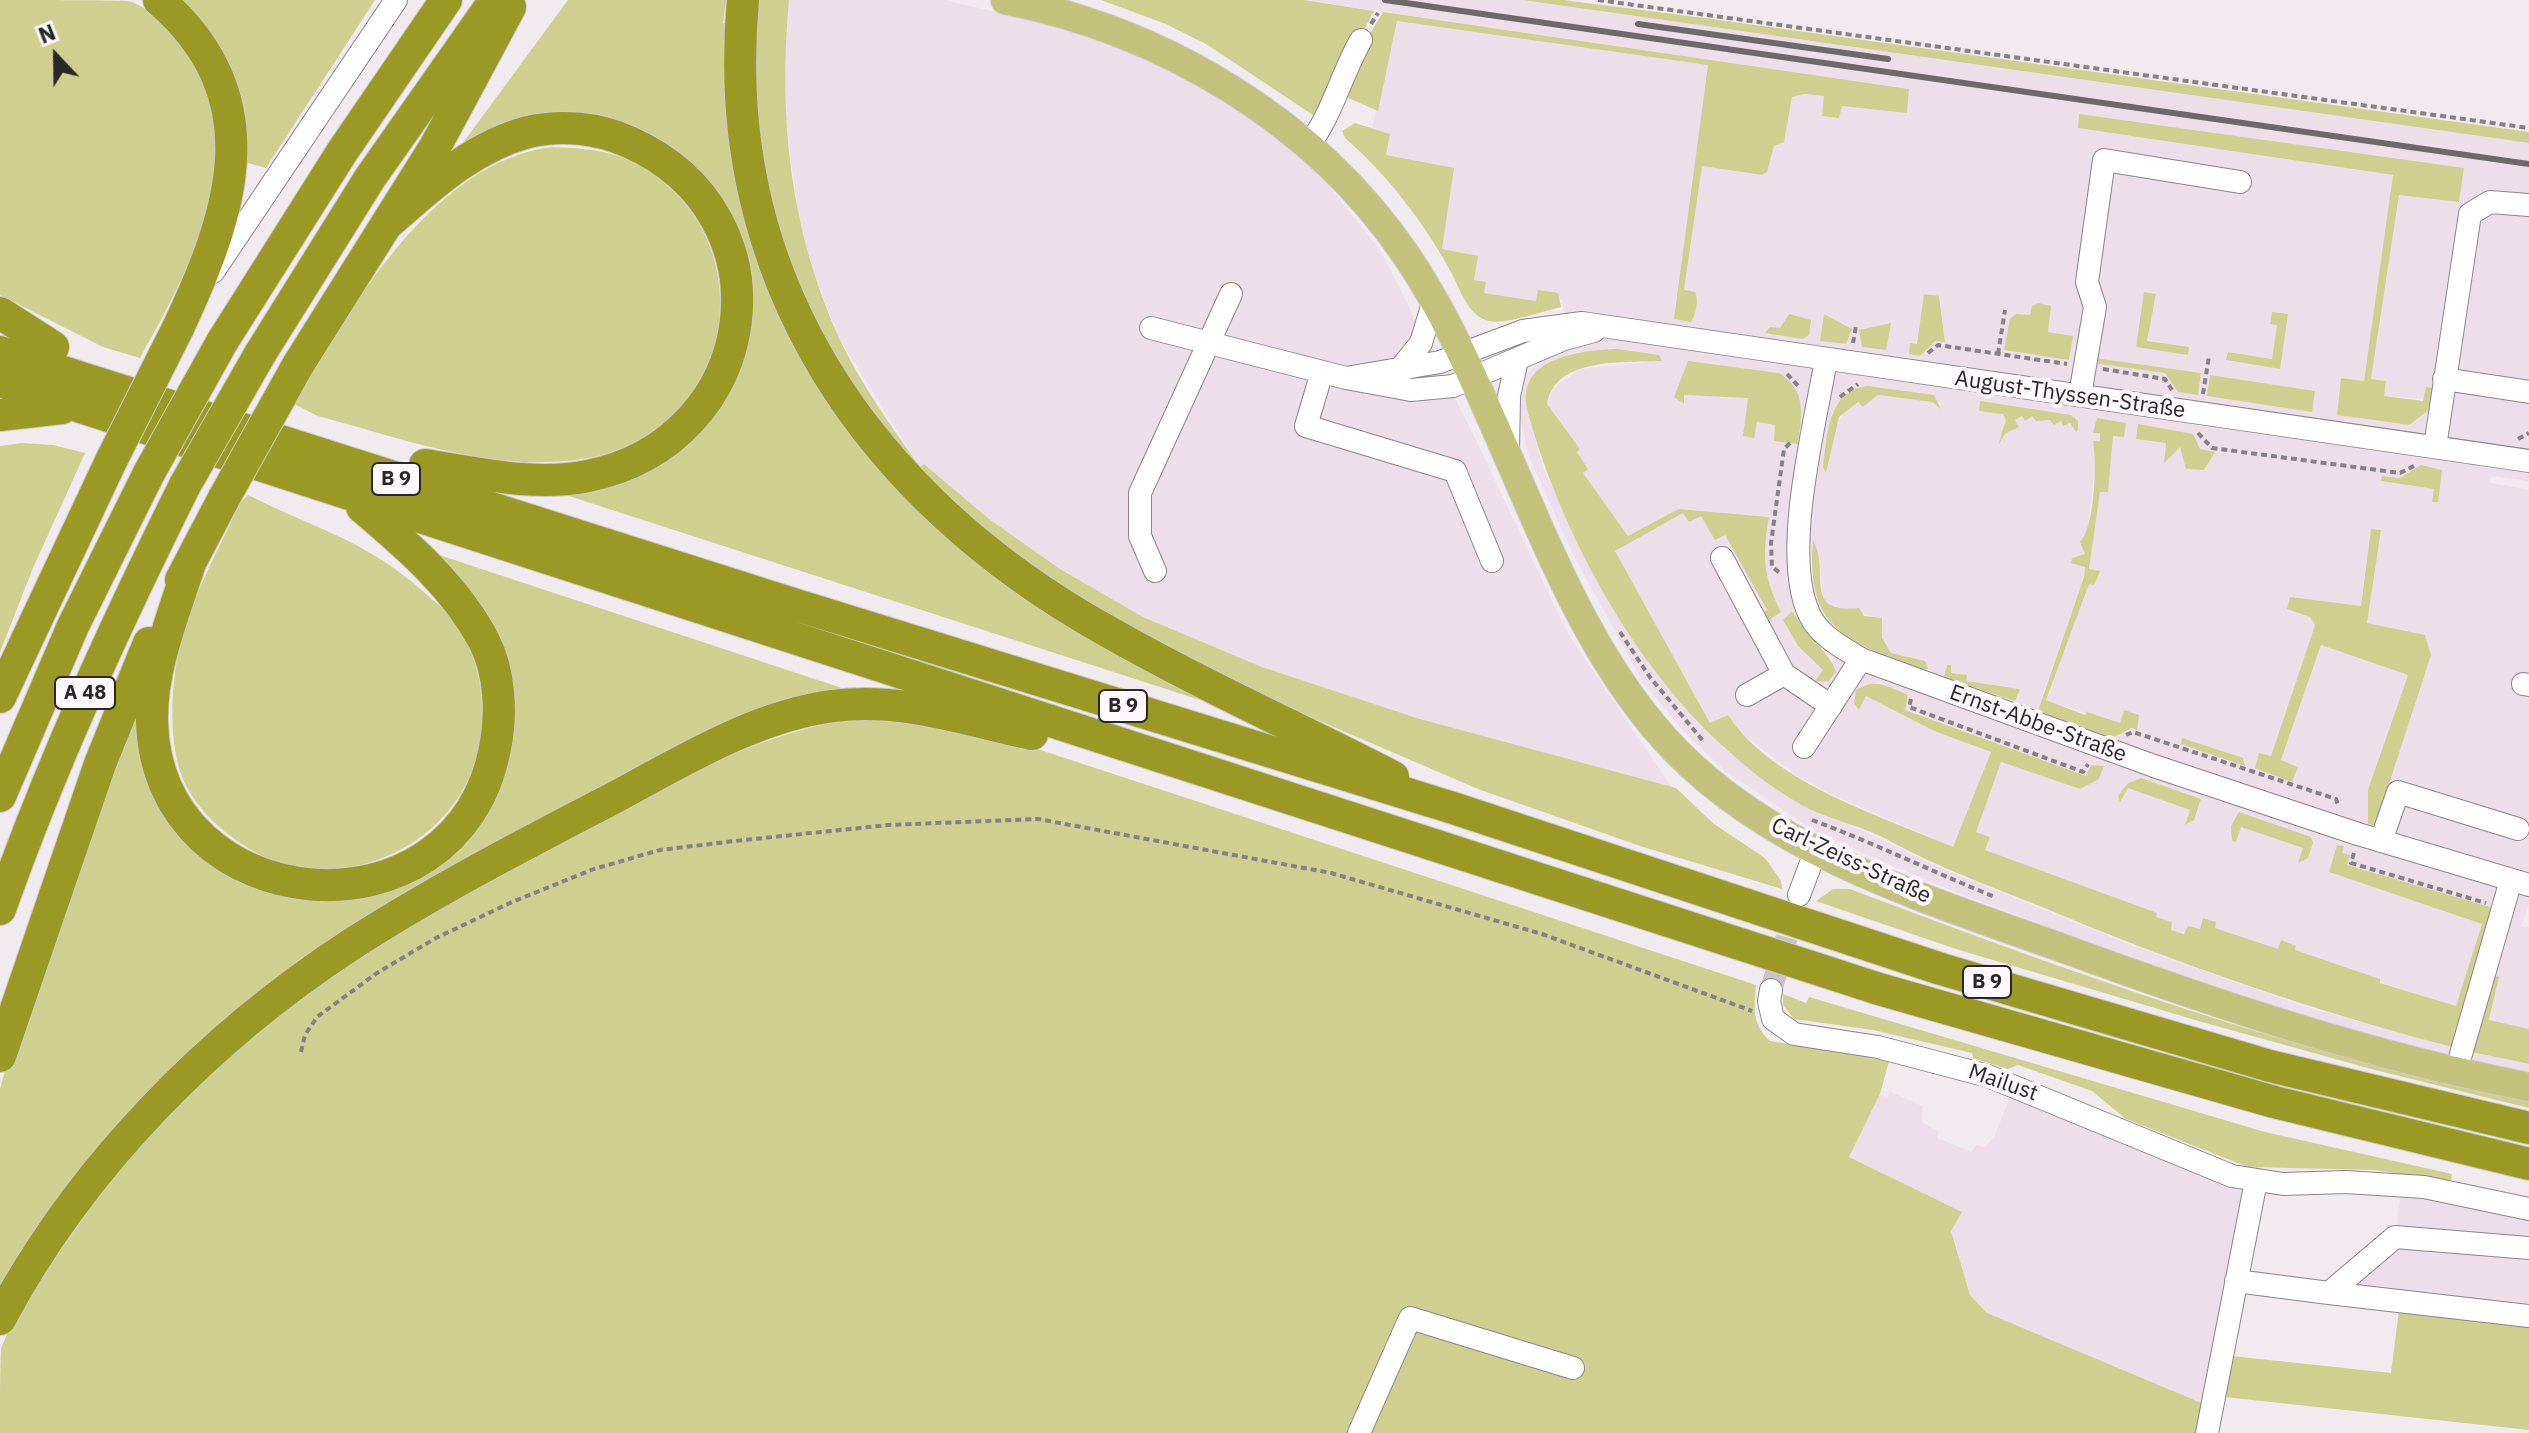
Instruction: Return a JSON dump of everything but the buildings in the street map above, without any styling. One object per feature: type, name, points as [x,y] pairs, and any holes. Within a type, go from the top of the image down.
[{"type":"highway","points":[[0,697],[111,461],[184,315],[219,222],[230,179],[228,107],[219,75],[204,47],[183,21],[159,0]]},
{"type":"highway","points":[[0,1056],[122,706],[190,563],[298,365],[435,147],[491,16],[514,0]]},
{"type":"highway","name":"A 48","points":[[0,796],[73,626],[149,473],[222,342],[342,152],[445,1]]},
{"type":"highway","points":[[742,12],[744,131],[752,191],[770,256],[790,308],[815,356],[843,402],[884,455],[958,528],[1015,573],[1105,630],[1453,808]]},
{"type":"highway","name":"A 48","points":[[0,909],[60,750],[110,636],[185,485],[260,354],[370,178],[491,16]]},
{"type":"highway","points":[[387,224],[469,157],[502,141],[531,132],[564,128],[595,131],[646,149],[689,183],[721,229],[737,286],[734,346],[713,393],[697,416],[671,441],[645,456],[586,477],[548,480],[425,465]]},
{"type":"highway","points":[[0,313],[53,347]]},
{"type":"highway","points":[[0,330],[694,554],[758,581],[793,604]]},
{"type":"highway","name":"B 9","points":[[0,352],[793,604],[1453,808],[1954,973],[2270,1066],[2529,1128]]},
{"type":"highway","name":"B 9","points":[[0,381],[351,497],[1893,993],[2274,1102],[2529,1164]]},
{"type":"highway","points":[[5,415],[85,408]]},
{"type":"highway","points":[[190,563],[161,653],[153,687],[152,724],[168,786],[185,818],[212,846],[237,864],[271,879],[303,886],[339,887],[374,881],[405,869],[451,834],[484,787],[498,732],[495,677],[486,644],[444,583],[408,546],[351,497]]},
{"type":"highway","points":[[0,1319],[41,1250],[102,1168],[162,1100],[226,1039],[351,945],[595,808],[733,738],[780,719],[829,706],[875,702],[914,706],[1043,736],[1107,738]]},
{"type":"main road","name":"Carl-Zeiss-Straße","points":[[1005,0],[1087,22],[1185,64],[1248,101],[1308,146],[1374,213],[1434,300],[1468,367],[1578,609],[1641,709],[1675,750],[1717,788],[1816,850],[1965,912],[2214,1003],[2401,1058],[2529,1087]]},
{"type":"street","points":[[184,315],[396,0]]},
{"type":"street","points":[[1308,146],[1321,130],[1340,78],[1361,40]]},
{"type":"street","points":[[2080,395],[2095,307],[2087,282],[2104,160],[2240,182]]},
{"type":"street","points":[[2428,455],[2444,379],[2470,214],[2490,202],[2529,205]]},
{"type":"street","points":[[1155,571],[1140,536],[1140,493],[1231,294]]},
{"type":"street","points":[[1400,369],[1421,343],[1434,300]]},
{"type":"street","name":"August-Thyssen-Straße","points":[[1468,367],[1543,326],[1582,323],[2080,395],[2428,455],[2529,461]]},
{"type":"street","points":[[1151,328],[1346,378],[1411,390],[1443,388],[1468,367]]},
{"type":"street","name":"August-Thyssen-Straße","points":[[1468,367],[1517,360],[1575,335],[1611,328]]},
{"type":"street","points":[[1508,456],[1509,396],[1517,360]]},
{"type":"street","name":"Ernst-Abbe-Straße","points":[[1826,360],[1802,513],[1797,572],[1805,606],[1820,630],[1861,659],[2121,755],[2381,841],[2520,882]]},
{"type":"street","points":[[1346,378],[1400,369],[1468,367]]},
{"type":"street","points":[[1322,372],[1306,426],[1455,471],[1492,561]]},
{"type":"street","points":[[2444,379],[2529,392]]},
{"type":"street","points":[[1722,558],[1784,674],[1831,706]]},
{"type":"street","points":[[1804,747],[1861,659]]},
{"type":"street","points":[[1747,695],[1784,674]]},
{"type":"street","points":[[2381,841],[2398,792],[2518,829]]},
{"type":"street","points":[[1799,895],[1816,850]]},
{"type":"street","points":[[2461,1054],[2503,908],[2520,882]]},
{"type":"street","points":[[1771,990],[1769,1001],[1773,1019]]},
{"type":"street","name":"Mailust","points":[[1773,1019],[1794,1034],[1878,1047],[1988,1076],[2232,1176],[2256,1181],[2424,1187],[2529,1209]]},
{"type":"street","points":[[2207,1433],[2256,1181]]},
{"type":"street","points":[[2329,1293],[2395,1237],[2529,1248]]},
{"type":"street","points":[[2236,1281],[2529,1316]]},
{"type":"street","points":[[1359,1433],[1410,1318],[1573,1368]]},
{"type":"path","points":[[1598,0],[2529,128]]},
{"type":"path","points":[[1998,354],[2005,310]]},
{"type":"path","points":[[1852,349],[1856,326]]},
{"type":"path","points":[[2202,401],[2209,356]]},
{"type":"path","points":[[1779,369],[1800,388],[1803,400]]},
{"type":"path","points":[[1834,404],[1853,386],[1871,382]]},
{"type":"path","points":[[2195,429],[2212,448],[2400,473],[2428,455]]},
{"type":"path","points":[[1783,575],[1772,567],[1771,543],[1784,449],[1795,438]]},
{"type":"path","points":[[1619,631],[1678,713],[1711,749]]},
{"type":"path","points":[[1912,692],[1909,707],[2054,762],[2083,772],[2094,759]]},
{"type":"path","points":[[2123,737],[2133,732],[2164,741],[2336,799],[2339,809]]},
{"type":"path","points":[[1802,816],[1855,834],[1913,864],[2007,901]]},
{"type":"path","points":[[301,1052],[305,1035],[317,1017],[377,973],[436,938],[512,902],[594,869],[660,850],[735,841],[888,825],[1038,819],[1331,873],[1542,934],[1773,1019]]},
{"type":"path","points":[[2355,848],[2351,863],[2503,908]]},
{"type":"shaded area","points":[[789,0],[944,0],[1083,32],[1166,65],[1237,108],[1297,154],[1328,185],[1380,250],[1472,432],[1567,632],[1673,790],[1420,719],[1262,667],[1143,617],[1060,569],[989,519],[924,464],[920,467],[839,338],[816,279],[799,220],[782,91]]},
{"type":"shaded area","points":[[1304,0],[1523,0],[2529,143],[2529,481],[2491,476],[2490,483],[2529,490],[2529,903],[2521,926],[2529,927],[2529,1029],[2489,1021],[2499,978],[2489,975],[2467,1051],[2529,1064],[2529,1080],[2205,987],[1938,885],[1819,834],[1725,771],[1683,731],[1643,682],[1574,556],[1529,457],[1518,409],[1520,380],[1546,357],[1569,349],[1562,300],[1538,290],[1536,301],[1484,293],[1442,249],[1386,155],[1390,134],[1372,128],[1396,21],[1709,65],[1675,318],[1684,291],[1702,166],[1762,175],[1775,145],[1783,142],[1792,97],[1804,94],[1825,96],[1839,118],[1842,105],[1907,113],[1909,89]],"holes":[[[2078,128],[2464,168],[2459,202],[2399,195],[2371,380],[2386,382],[2383,396],[2425,399],[2409,425],[2337,415],[2341,378],[2364,381],[2394,175]],[[2145,292],[2156,294],[2147,341],[2136,347]],[[1939,296],[1945,341],[1935,341],[1909,354]],[[2277,325],[2280,369],[2226,360],[2228,352],[2272,359]],[[1618,349],[1659,355],[1662,361],[1580,369],[1554,388],[1546,404],[1577,452],[1583,473],[1628,536],[1678,509],[1769,517],[1764,546],[1765,579],[1781,612],[1767,611],[1725,535],[1701,515],[1683,513],[1614,551],[1711,724],[1728,715],[1738,731],[1798,776],[1830,794],[1953,847],[1991,752],[1934,731],[1866,696],[1859,710],[1854,697],[1862,686],[1878,682],[1908,695],[1905,709],[2087,776],[2091,765],[2104,766],[2099,779],[2080,789],[2001,762],[1975,832],[1984,850],[2157,914],[2156,917],[2175,933],[2214,928],[2278,949],[2281,941],[2294,950],[2380,979],[2379,982],[2457,1007],[2482,924],[2330,872],[2347,865],[2497,909],[2456,1048],[2302,1006],[2131,945],[1938,867],[1782,792],[1725,748],[1662,681],[1612,604],[1544,471],[1525,402],[1553,360],[1572,353]],[[1688,361],[1779,373],[1798,443],[1775,441],[1776,425],[1756,422],[1748,397],[1684,395]],[[2094,363],[2201,373],[2198,395],[2178,392],[2165,373]],[[2210,376],[2315,391],[2312,411],[2208,396]],[[1861,387],[1941,403],[1941,408],[1932,402],[1878,395],[1863,407],[1859,402],[1844,412],[1836,426],[1831,419],[1833,411],[1847,393]],[[2126,423],[2124,437],[2113,436],[2107,492],[2100,491],[2089,570],[2099,571],[2089,583],[2046,701],[2120,723],[2125,711],[2137,730],[2039,706],[2084,577],[2085,567],[2071,562],[2073,558],[2085,554],[2096,458],[2093,441],[2100,442],[2101,433]],[[2166,443],[2215,452],[2185,464],[2183,448],[2176,447],[2164,462]],[[2442,470],[2434,489],[2381,481],[2383,476],[2400,478]],[[2371,530],[2381,531],[2367,623],[2424,635],[2368,790],[2409,675],[2321,645],[2281,761],[2255,768],[2259,753],[2271,756],[2315,625],[2310,617],[2287,609],[2361,606]],[[1813,542],[1817,548],[1823,597],[1829,607],[1882,618],[1882,638],[1891,653],[1925,670],[1861,644],[1831,622],[1810,574]],[[1792,611],[1812,642],[1832,657],[1836,672],[1828,682],[1815,680],[1824,670],[1798,647],[1783,620]],[[1951,666],[1951,673],[1965,681],[2019,689],[2015,701],[1945,678]],[[2128,787],[2200,803],[2196,815],[2186,823],[2190,810]],[[2254,816],[2313,843],[2299,862],[2304,848],[2241,827],[2236,841],[2234,831]]]},
{"type":"shaded area","points":[[1890,1091],[1922,1106],[1922,1122],[1939,1132],[1937,1138],[1972,1152],[1976,1145],[1985,1147],[1995,1135],[2010,1097],[2240,1191],[2244,1198],[2204,1404],[1987,1313],[1970,1295],[1951,1230],[1962,1212],[1849,1157],[1880,1094],[1887,1097]]},
{"type":"shaded area","points":[[2400,1196],[2529,1216],[2529,1322],[2244,1292],[2248,1267],[2257,1275],[2315,1284],[2330,1281],[2385,1239],[2387,1225],[2397,1226]]},
{"type":"green space","points":[[0,0],[128,1],[143,7],[176,35],[205,78],[217,117],[218,159],[210,201],[197,243],[179,284],[140,358],[103,347],[0,295]]},
{"type":"green space","points":[[179,0],[375,0],[266,168],[241,161],[229,73],[212,37]]},
{"type":"green space","points":[[568,0],[726,0],[723,23],[728,24],[810,375],[851,434],[892,483],[959,543],[1228,709],[544,488],[696,432],[742,264],[623,130],[454,155]]},
{"type":"green space","points":[[760,0],[789,0],[785,87],[787,130],[799,214],[822,297],[856,371],[920,467],[924,464],[989,519],[1060,569],[1143,617],[1262,667],[1420,719],[1676,788],[1714,824],[1765,858],[1781,881],[1782,889],[1640,846],[1478,789],[1257,694],[1116,622],[979,529],[877,427],[798,292],[756,144]]},
{"type":"green space","points":[[1101,0],[1304,0],[1374,11],[1320,113],[1313,115],[1206,44],[1166,24]]},
{"type":"green space","points":[[1523,0],[1563,0],[1704,18],[2529,132],[2529,143]]},
{"type":"green space","points":[[1383,12],[1909,89],[1907,113],[1842,106],[1839,118],[1822,116],[1824,96],[1804,94],[1792,97],[1784,142],[1774,146],[1767,172],[1762,175],[1702,166],[1684,290],[1695,292],[1696,307],[1691,322],[1674,319],[1708,65],[1397,21],[1378,111],[1344,96],[1346,74]]},
{"type":"green space","points":[[2079,114],[2464,168],[2459,202],[2399,195],[2371,379],[2386,381],[2384,396],[2423,401],[2426,387],[2433,388],[2429,410],[2409,425],[2337,415],[2341,378],[2364,381],[2393,175],[2078,128]]},
{"type":"green space","points":[[1355,123],[1390,134],[1386,155],[1454,168],[1442,249],[1478,256],[1474,280],[1486,282],[1484,293],[1536,301],[1538,290],[1558,293],[1561,307],[1495,322],[1476,314],[1418,219],[1376,168],[1345,138],[1342,131]]},
{"type":"green space","points":[[553,147],[606,153],[636,164],[677,195],[705,234],[718,278],[719,324],[707,368],[682,407],[646,437],[598,456],[527,462],[492,459],[421,445],[318,416],[294,404],[369,284],[433,209],[470,179],[510,158]]},
{"type":"green space","points":[[2144,292],[2156,294],[2147,341],[2189,347],[2188,355],[2136,347]]},
{"type":"green space","points":[[1924,294],[1939,296],[1945,342],[1935,341],[1920,356],[1909,354],[1910,343],[1917,344]]},
{"type":"green space","points":[[2038,303],[2051,306],[2048,332],[2073,336],[2069,360],[2004,350],[2010,319],[2016,314],[2030,315],[2032,306]]},
{"type":"green space","points":[[2272,312],[2288,314],[2280,369],[2226,360],[2228,352],[2272,359],[2277,325],[2270,324]]},
{"type":"green space","points":[[1789,314],[1811,320],[1809,335],[1803,339],[1765,333],[1770,327],[1780,328]]},
{"type":"green space","points":[[1824,314],[1852,329],[1846,344],[1820,341]]},
{"type":"green space","points":[[1891,323],[1886,350],[1862,347],[1859,330]]},
{"type":"green space","points":[[1618,349],[1659,355],[1662,361],[1612,363],[1577,370],[1563,377],[1553,388],[1547,404],[1580,449],[1577,452],[1588,469],[1583,473],[1628,536],[1678,509],[1769,517],[1766,566],[1781,612],[1769,620],[1765,619],[1762,613],[1767,610],[1725,535],[1715,540],[1701,516],[1689,522],[1683,513],[1615,551],[1710,723],[1728,715],[1747,739],[1800,778],[1862,810],[1953,847],[1991,752],[1934,731],[1866,696],[1859,710],[1854,703],[1856,690],[1870,684],[1888,686],[1908,695],[1905,710],[2086,776],[2091,765],[2104,766],[2099,779],[2080,789],[2001,762],[1976,832],[1990,837],[1985,850],[2157,913],[2156,917],[2172,922],[2171,930],[2184,934],[2188,926],[2200,929],[2203,918],[2216,922],[2215,928],[2278,949],[2281,940],[2296,946],[2295,950],[2380,979],[2380,983],[2456,1006],[2482,924],[2329,872],[2337,845],[2344,846],[2342,853],[2350,855],[2347,865],[2497,909],[2456,1048],[2298,1002],[2093,928],[1946,868],[1872,832],[1816,812],[1779,791],[1745,765],[1691,714],[1659,677],[1630,636],[1604,593],[1559,503],[1528,413],[1526,394],[1530,380],[1540,369],[1568,355]]},
{"type":"green space","points":[[2094,358],[2201,373],[2198,395],[2178,392],[2165,373],[2093,363]]},
{"type":"green space","points":[[1688,361],[1779,373],[1798,395],[1801,413],[1798,444],[1774,441],[1775,425],[1757,422],[1754,438],[1743,436],[1748,398],[1684,395],[1684,404],[1674,397]]},
{"type":"green space","points":[[2210,375],[2315,391],[2312,412],[2207,396]]},
{"type":"green space","points":[[1868,386],[1934,395],[1941,409],[1932,402],[1878,395],[1863,407],[1858,402],[1839,417],[1826,473],[1823,467],[1826,441],[1837,405],[1844,396]]},
{"type":"green space","points":[[1980,401],[2071,415],[2078,421],[2078,429],[2076,432],[2070,423],[2063,426],[2061,421],[2054,425],[2050,420],[2036,421],[2032,416],[2025,421],[2022,416],[2015,420],[2019,427],[2006,433],[1998,445],[2006,420],[2003,414],[1979,411]]},
{"type":"green space","points":[[2097,418],[2126,423],[2124,437],[2113,436],[2108,492],[2100,492],[2089,569],[2100,571],[2094,585],[2089,584],[2046,700],[2085,715],[2087,712],[2120,723],[2124,710],[2139,715],[2137,730],[2132,728],[2112,738],[2038,711],[2084,577],[2085,567],[2071,563],[2072,558],[2085,554],[2080,542],[2092,509],[2095,478],[2093,441],[2100,441],[2100,433],[2093,433]]},
{"type":"green space","points":[[2138,424],[2193,434],[2200,449],[2215,452],[2204,470],[2186,469],[2180,447],[2164,463],[2166,443],[2136,439]]},
{"type":"green space","points":[[22,443],[53,445],[85,453],[33,568],[0,652],[0,446]]},
{"type":"green space","points":[[2421,465],[2442,470],[2438,502],[2432,502],[2434,489],[2381,481],[2382,476],[2400,478]]},
{"type":"green space","points":[[248,495],[340,537],[383,561],[446,611],[469,646],[477,670],[482,721],[479,750],[469,777],[455,802],[437,823],[415,841],[390,855],[335,869],[301,869],[281,865],[248,848],[221,829],[199,805],[182,778],[172,717],[180,645],[202,582],[240,503]]},
{"type":"green space","points":[[2371,529],[2381,530],[2367,623],[2425,635],[2431,655],[2375,827],[2368,823],[2368,790],[2408,675],[2321,645],[2281,760],[2298,767],[2292,782],[2255,768],[2259,753],[2271,756],[2315,625],[2310,617],[2287,609],[2290,597],[2361,606]]},
{"type":"green space","points":[[1813,540],[1820,565],[1821,589],[1830,605],[1859,608],[1864,616],[1882,618],[1882,638],[1891,653],[1925,661],[1928,668],[1925,670],[1875,651],[1838,629],[1825,614],[1817,595],[1812,571]]},
{"type":"green space","points":[[421,549],[863,695],[824,700],[291,977],[0,1305],[0,1089],[26,997],[71,867],[143,698],[146,743],[251,881],[433,862],[510,712]]},
{"type":"green space","points":[[1792,611],[1834,667],[1836,672],[1828,682],[1815,681],[1823,670],[1798,646],[1783,620]]},
{"type":"green space","points":[[1947,665],[1951,665],[1951,673],[1967,675],[1966,681],[2020,689],[2015,701],[1944,678]]},
{"type":"green space","points":[[875,716],[1007,739],[1756,985],[1756,1016],[1770,1041],[1889,1061],[1880,1094],[1849,1157],[1962,1212],[1951,1231],[1970,1295],[1987,1313],[2204,1404],[2198,1433],[0,1433],[1,1349],[15,1320],[89,1211],[127,1162],[189,1094],[234,1051],[311,990],[351,963],[478,888],[638,800],[753,746],[833,722]]},
{"type":"green space","points":[[2182,738],[2243,758],[2245,766],[2181,744]]},
{"type":"green space","points":[[2141,778],[2201,799],[2194,820],[2185,825],[2190,810],[2128,788],[2120,802],[2118,796],[2127,784]]},
{"type":"green space","points":[[2239,812],[2311,837],[2313,843],[2308,858],[2298,863],[2303,848],[2241,827],[2236,842],[2232,841],[2231,826]]},
{"type":"green space","points":[[1833,889],[1850,889],[2185,1009],[2356,1060],[2529,1101],[2529,1108],[2375,1070],[2202,1022],[1956,949],[1816,901]]},
{"type":"green space","points":[[2489,975],[2499,977],[2489,1020],[2529,1029],[2529,1064],[2467,1051]]},
{"type":"green space","points":[[1783,994],[1806,1003],[1809,997],[2265,1132],[2452,1174],[2451,1181],[2374,1170],[2248,1167],[2126,1119],[2092,1091],[2018,1065],[2008,1069],[1973,1058],[1972,1053],[1873,1030],[1794,1019],[1783,1005]]},
{"type":"green space","points":[[2399,1310],[2529,1322],[2529,1430],[2225,1397],[2232,1356],[2391,1373]]},
{"type":"tunnel","points":[[1771,990],[1796,907]]},
{"type":"railway","points":[[1385,0],[2529,164]]},
{"type":"railway","points":[[1638,24],[1888,59]]}]
